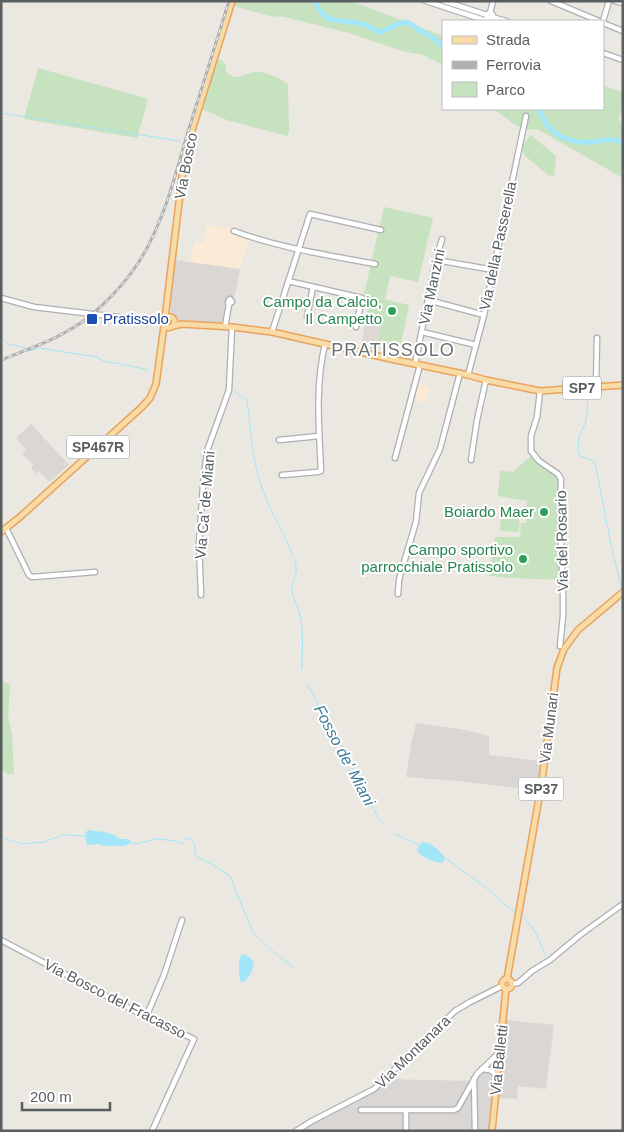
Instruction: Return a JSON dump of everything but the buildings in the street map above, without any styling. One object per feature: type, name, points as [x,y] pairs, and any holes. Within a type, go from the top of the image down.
[{"type":"main road","name":"Via Bosco","points":[[3,530],[146,403],[153,392],[156,384],[162,342],[186,153],[232,1]]},
{"type":"main road","points":[[166,305],[174,323],[172,327],[167,328],[164,322],[168,317],[172,319]]},
{"type":"main road","name":"SP7","points":[[172,319],[182,324]]},
{"type":"main road","name":"SP7","points":[[172,327],[182,324],[272,332],[540,391],[623,385]]},
{"type":"main road","name":"Via Bosco","points":[[162,342],[172,327]]},
{"type":"main road","name":"Via Munari","points":[[504,987],[503,981],[507,979],[540,794],[555,679],[560,660],[567,644],[580,627],[622,592]]},
{"type":"main road","points":[[504,987],[510,988],[512,984],[507,979]]},
{"type":"main road","name":"Via Balletti","points":[[492,1131],[504,987]]},
{"type":"street","points":[[426,1],[484,20]]},
{"type":"street","points":[[444,1],[503,20]]},
{"type":"street","points":[[490,15],[493,1]]},
{"type":"street","points":[[551,1],[596,20]]},
{"type":"street","points":[[602,20],[609,1]]},
{"type":"street","points":[[615,1],[623,4]]},
{"type":"street","points":[[604,23],[623,30]]},
{"type":"street","points":[[604,53],[623,60]]},
{"type":"street","name":"Via della Passerella","points":[[468,375],[484,315],[526,116]]},
{"type":"street","points":[[272,332],[310,214],[381,230]]},
{"type":"street","points":[[234,231],[298,249],[375,264]]},
{"type":"street","name":"Via Manzini","points":[[395,458],[417,365],[428,300],[442,239]]},
{"type":"street","points":[[436,260],[494,270]]},
{"type":"street","points":[[288,281],[365,298],[356,327]]},
{"type":"street","points":[[307,317],[313,287]]},
{"type":"street","points":[[1,298],[34,307],[164,322]]},
{"type":"street","points":[[428,300],[484,315]]},
{"type":"street","points":[[225,327],[230,304]]},
{"type":"street","name":"Via Ca' de Miani","points":[[201,595],[199,544],[205,468],[207,451],[229,390],[232,327]]},
{"type":"street","points":[[422,332],[476,345]]},
{"type":"street","points":[[596,387],[597,338]]},
{"type":"street","points":[[282,475],[321,471],[319,436],[320,365],[325,344]]},
{"type":"street","points":[[398,594],[399,580],[416,522],[419,493],[440,449],[460,373]]},
{"type":"street","points":[[471,460],[486,380]]},
{"type":"street","name":"Via del Rosario","points":[[540,391],[537,417],[530,444],[534,457],[558,474],[561,479],[563,616],[560,646]]},
{"type":"street","points":[[279,440],[319,436]]},
{"type":"street","points":[[3,530],[29,575],[32,577],[95,572]]},
{"type":"street","points":[[512,984],[518,983],[532,971],[550,960],[580,934],[623,904]]},
{"type":"street","points":[[146,1017],[164,975],[182,920]]},
{"type":"street","name":"Via Bosco del Fracasso","points":[[1,940],[146,1017],[194,1039],[152,1131]]},
{"type":"street","name":"Via Montanara","points":[[299,1130],[374,1090],[455,1012],[470,1002],[504,987]]},
{"type":"street","points":[[360,1110],[454,1110],[458,1108],[474,1078],[500,1052]]},
{"type":"street","points":[[484,1068],[492,1062],[499,1064]]},
{"type":"street","points":[[484,1068],[498,1076]]},
{"type":"street","points":[[474,1078],[475,1131]]},
{"type":"street","points":[[406,1110],[406,1131]]},
{"type":"shaded area","points":[[206,225],[239,228],[238,235],[249,240],[240,269],[191,262],[194,242],[204,243]]},
{"type":"shaded area","points":[[175,260],[240,269],[229,323],[178,320],[169,308]]},
{"type":"shaded area","points":[[365,320],[382,323],[376,352],[361,348]]},
{"type":"shaded area","points":[[419,384],[431,387],[427,403],[415,400]]},
{"type":"shaded area","points":[[31,424],[69,465],[49,482],[39,471],[37,474],[31,468],[33,465],[22,453],[26,450],[17,437]]},
{"type":"shaded area","points":[[416,723],[461,729],[489,736],[489,755],[547,762],[542,791],[406,777]]},
{"type":"shaded area","points":[[505,1020],[554,1025],[546,1089],[518,1086],[517,1099],[497,1098],[493,1131],[296,1131],[355,1101],[387,1079],[471,1081],[501,1053]]},
{"type":"green space","points":[[234,1],[351,1],[442,36],[442,64],[423,55],[402,51],[349,33],[289,18],[273,17],[237,7],[233,3]]},
{"type":"green space","points":[[216,60],[221,60],[226,65],[226,72],[235,77],[253,72],[261,72],[288,84],[289,132],[287,136],[227,120],[202,109]]},
{"type":"green space","points":[[38,68],[148,99],[137,138],[24,119]]},
{"type":"green space","points":[[604,85],[623,93],[623,108],[618,119],[623,124],[623,178],[537,129],[525,130],[495,110],[604,110]]},
{"type":"green space","points":[[531,135],[556,156],[554,176],[548,175],[523,154],[523,145]]},
{"type":"green space","points":[[384,207],[433,218],[418,282],[390,276],[385,299],[383,299],[409,305],[399,352],[377,347],[382,323],[365,320],[370,298],[364,294]]},
{"type":"green space","name":"Boiardo Maer","points":[[533,454],[560,478],[562,580],[489,576],[495,537],[520,537],[521,523],[526,523],[527,501],[498,496],[500,471],[513,472]]},
{"type":"green space","points":[[501,509],[520,509],[519,532],[500,531]]},
{"type":"green space","points":[[1,677],[5,683],[10,684],[8,716],[12,735],[14,774],[8,774],[1,770]]},
{"type":"water","points":[[88,830],[109,833],[120,839],[129,839],[131,842],[124,846],[87,845],[85,833]]},
{"type":"water","points":[[423,842],[432,845],[441,853],[445,858],[443,862],[431,860],[417,851],[419,845]]},
{"type":"water","points":[[244,954],[254,962],[250,975],[244,982],[241,982],[239,965],[241,955]]},
{"type":"waterway","points":[[315,1],[320,10],[329,19],[355,22],[381,32],[406,22],[429,35],[442,46]]},
{"type":"waterway","points":[[539,110],[548,126],[562,137],[580,142],[611,140],[623,143]]},
{"type":"waterway","points":[[1,113],[180,141]]},
{"type":"waterway","name":"Fosso de' Miani","points":[[1,337],[9,344],[26,348]]},
{"type":"waterway","name":"Fosso de' Miani","points":[[29,351],[39,348],[97,357],[103,361],[148,370]]},
{"type":"waterway","points":[[586,390],[588,392],[587,413],[585,424],[579,436],[578,453],[595,462],[622,590]]},
{"type":"waterway","name":"Fosso de' Miani","points":[[235,392],[247,400],[252,445],[262,488],[293,556]]},
{"type":"waterway","name":"Fosso de' Miani","points":[[294,559],[296,572],[292,592],[301,622],[302,669]]},
{"type":"waterway","name":"Fosso de' Miani","points":[[307,684],[378,818],[385,825]]},
{"type":"waterway","name":"Fosso de' Miani","points":[[395,834],[419,845]]},
{"type":"waterway","points":[[1,837],[21,844],[44,842],[63,835],[85,836]]},
{"type":"waterway","points":[[131,842],[135,844],[157,839],[176,841],[182,844],[187,838],[191,839],[195,844],[195,854],[197,857],[230,876],[253,932],[271,950],[293,967]]},
{"type":"waterway","name":"Fosso de' Miani","points":[[445,858],[517,913]]},
{"type":"waterway","name":"Fosso de' Miani","points":[[520,915],[536,933],[545,956]]},
{"type":"railway","points":[[1,360],[47,341],[69,330],[90,316],[117,291],[139,262],[157,227],[167,200],[229,1]]},
{"type":"place","name":"Campo da Calcio, Il Campetto","points":[[392,311]]},
{"type":"place","name":"Pratissolo","points":[[92,319]]},
{"type":"place","name":"Boiardo Maer","points":[[544,512]]},
{"type":"place","name":"Campo sportivo parrocchiale Pratissolo","points":[[523,559]]},
{"type":"district","name":"PRATISSOLO","points":[[393,350]]}]
